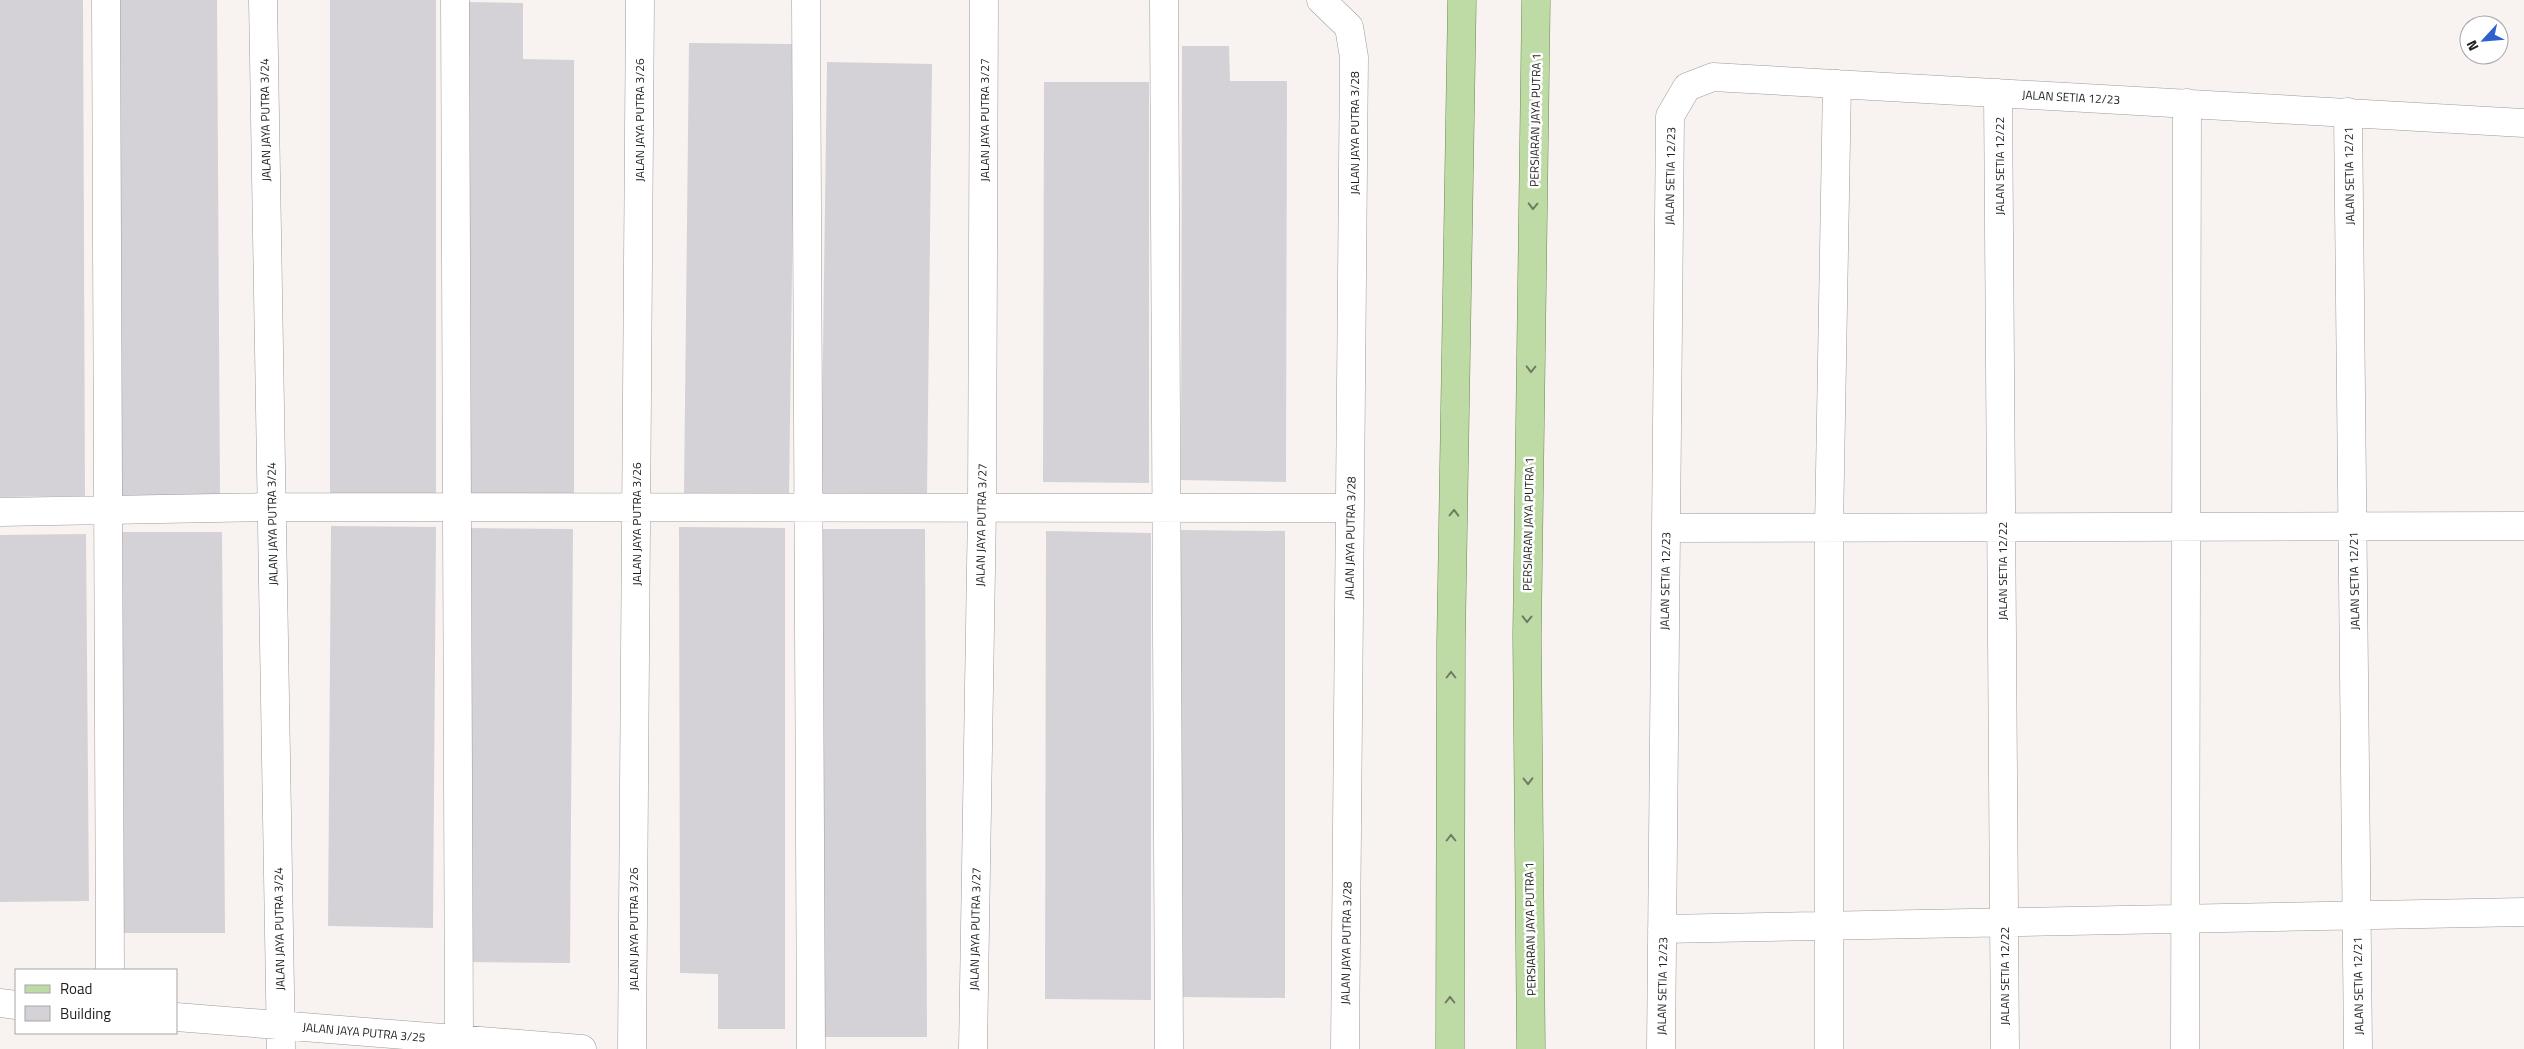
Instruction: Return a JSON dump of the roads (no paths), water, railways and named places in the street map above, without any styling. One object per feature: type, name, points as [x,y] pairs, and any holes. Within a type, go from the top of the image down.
[{"type":"main road","points":[[1450,1049],[1451,644],[1462,0]]},
{"type":"main road","name":"PERSIARAN JAYA PUTRA 1","points":[[1531,1049],[1527,636],[1536,0]]},
{"type":"street","points":[[106,0],[110,969]]},
{"type":"street","name":"JALAN JAYA PUTRA 3/24","points":[[263,0],[281,1037]]},
{"type":"street","points":[[454,0],[459,1040]]},
{"type":"street","name":"JALAN JAYA PUTRA 3/26","points":[[632,1049],[640,0]]},
{"type":"street","points":[[806,0],[811,1049]]},
{"type":"street","name":"JALAN JAYA PUTRA 3/27","points":[[973,1049],[982,508],[984,0]]},
{"type":"street","points":[[1164,0],[1168,1049]]},
{"type":"street","name":"JALAN JAYA PUTRA 3/28","points":[[1321,0],[1349,27],[1354,57],[1345,1049]]},
{"type":"street","name":"JALAN SETIA 12/23","points":[[1661,1049],[1670,116],[1687,88],[1713,77],[2524,123]]},
{"type":"street","points":[[1829,1049],[1829,528],[1837,84]]},
{"type":"street","name":"JALAN SETIA 12/22","points":[[1998,93],[2005,1049]]},
{"type":"street","points":[[2186,103],[2186,1049]]},
{"type":"street","name":"JALAN SETIA 12/21","points":[[2348,112],[2358,1049]]},
{"type":"street","points":[[0,512],[272,507],[1350,508]]},
{"type":"street","points":[[1666,528],[2524,526]]},
{"type":"street","points":[[1662,929],[2524,912]]},
{"type":"street","points":[[0,1003],[15,1004]]},
{"type":"street","name":"JALAN JAYA PUTRA 3/25","points":[[178,1017],[281,1037],[459,1040],[582,1049]]}]
